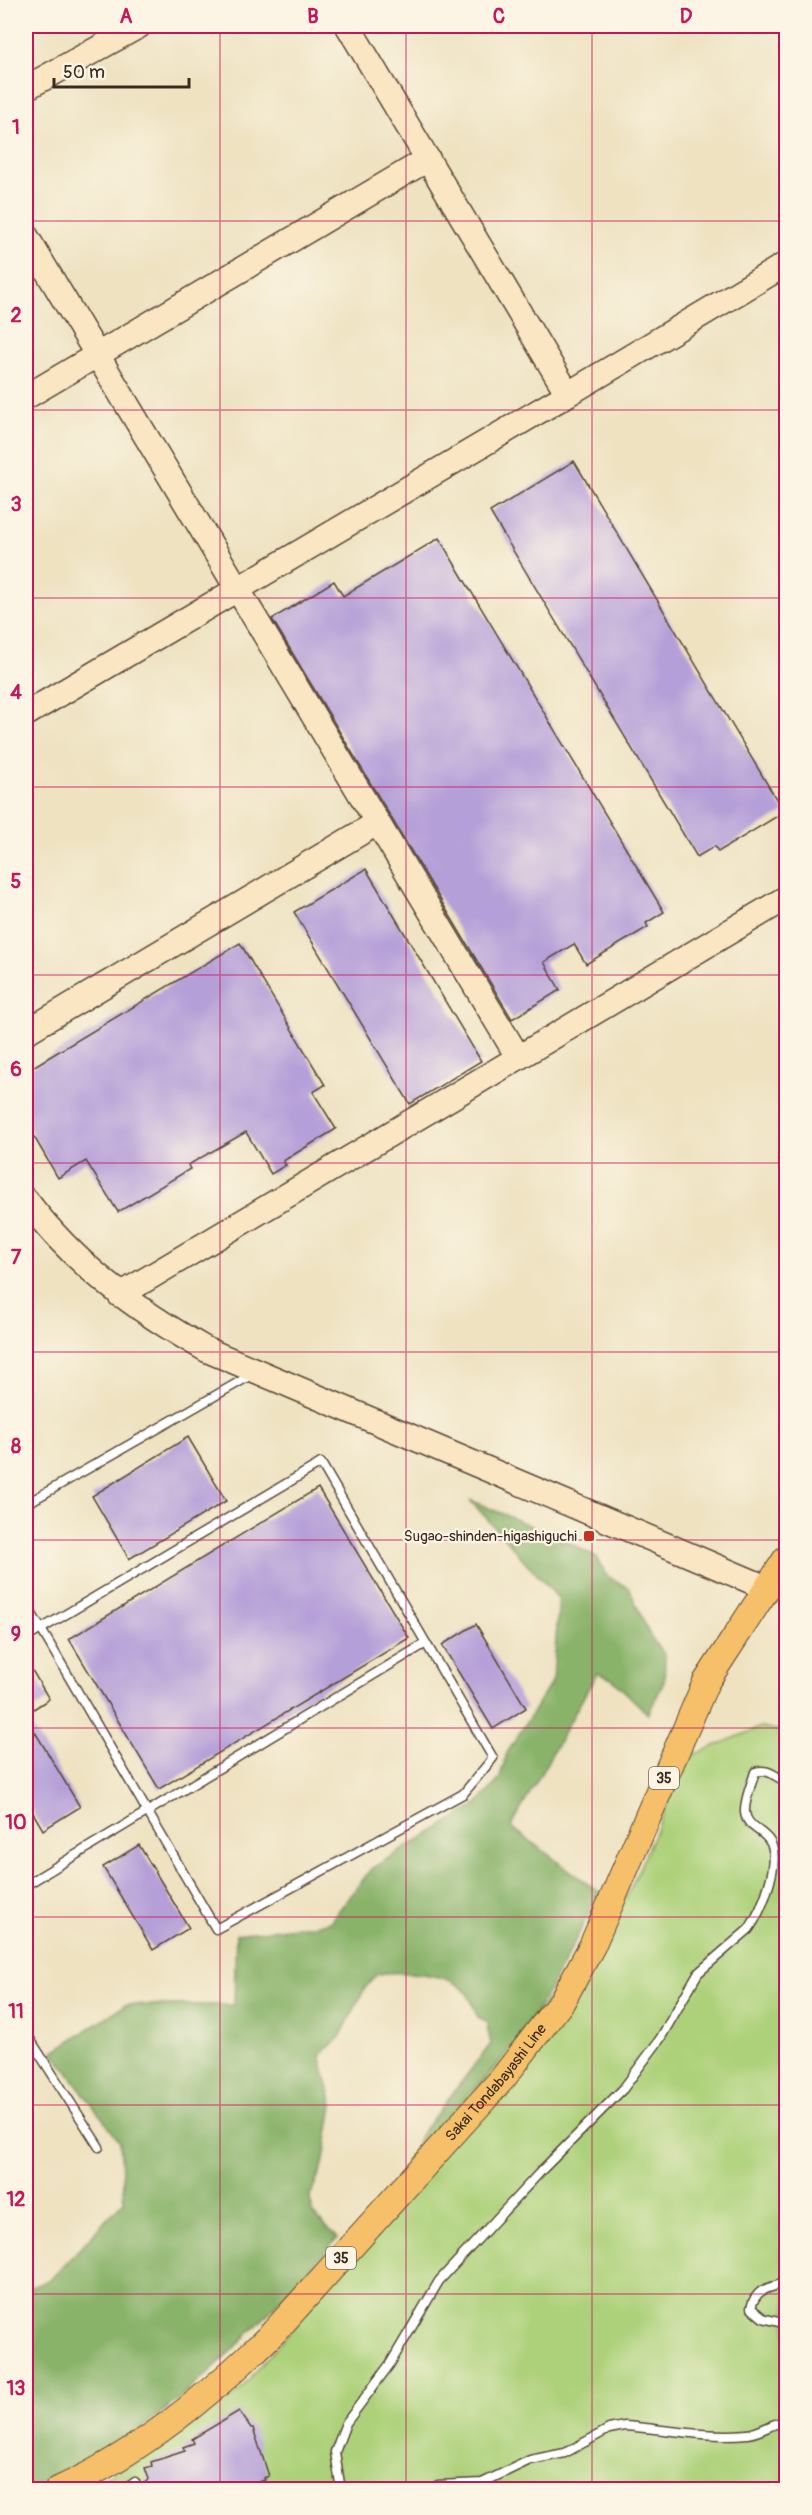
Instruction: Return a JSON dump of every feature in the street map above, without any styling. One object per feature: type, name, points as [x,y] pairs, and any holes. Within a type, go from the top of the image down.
[{"type":"main road","name":"Sakai Tondabayashi Line","points":[[58,2490],[147,2440],[200,2401],[247,2359],[274,2332],[522,2056],[562,2001],[592,1946],[706,1682],[786,1559]]},
{"type":"street","points":[[26,88],[139,26]]},
{"type":"street","points":[[348,26],[568,394]]},
{"type":"street","points":[[26,398],[428,159]]},
{"type":"street","points":[[26,236],[518,1057]]},
{"type":"street","points":[[26,714],[786,264]]},
{"type":"street","points":[[26,1032],[378,823]]},
{"type":"street","points":[[120,1295],[786,898]]},
{"type":"street","points":[[26,1200],[82,1265],[120,1295],[171,1330],[256,1372],[767,1588]]},
{"type":"lane","points":[[26,1504],[256,1372]]},
{"type":"lane","points":[[26,1604],[41,1629],[216,1929],[463,1794],[493,1758],[321,1463],[41,1629],[26,1638]]},
{"type":"lane","points":[[26,1885],[426,1643]]},
{"type":"lane","points":[[340,2490],[335,2452],[346,2423],[390,2364],[439,2281],[628,2082],[660,2039],[698,1973],[749,1929],[755,1920],[765,1896],[776,1854],[767,1837],[747,1821],[744,1810],[755,1772],[763,1770],[773,1772],[786,1781]]},
{"type":"lane","points":[[26,2033],[99,2146]]},
{"type":"lane","points":[[786,2283],[765,2287],[753,2298],[751,2308],[763,2318],[786,2324]]},
{"type":"lane","points":[[430,2490],[438,2485],[482,2483],[530,2460],[565,2453],[609,2429],[625,2426],[732,2435],[751,2434],[766,2426],[786,2421]]},
{"type":"lane","points":[[124,2490],[135,2482]]},
{"type":"green space","points":[[470,1500],[566,1541],[596,1557],[607,1576],[629,1588],[651,1638],[665,1655],[664,1682],[648,1714],[612,1679],[597,1673],[511,1827],[599,1892],[557,1975],[517,2039],[491,2071],[420,2148],[417,2143],[421,2134],[491,2044],[486,2021],[478,2017],[465,1991],[448,1980],[424,1974],[377,1974],[365,1988],[340,2037],[320,2055],[333,2105],[323,2165],[311,2194],[312,2213],[338,2238],[234,2348],[157,2416],[116,2445],[72,2470],[26,2488],[26,2289],[50,2280],[124,2201],[120,2142],[53,2052],[125,2005],[234,2005],[236,1934],[329,1923],[372,1868],[474,1807],[499,1780],[507,1753],[553,1680],[559,1599]]},
{"type":"green space","points":[[761,1727],[786,1732],[786,2489],[85,2490],[233,2398],[301,2319],[627,1896],[688,1757]]},
{"type":"building","points":[[574,461],[784,812],[718,852],[715,846],[697,857],[490,512]]},
{"type":"building","points":[[439,538],[664,912],[646,923],[648,927],[586,964],[574,944],[544,962],[560,990],[512,1019],[272,619],[334,581],[343,596]]},
{"type":"building","points":[[366,869],[481,1061],[410,1104],[294,912]]},
{"type":"building","points":[[240,943],[325,1085],[313,1092],[336,1129],[283,1161],[286,1165],[271,1174],[246,1132],[188,1165],[190,1169],[118,1212],[86,1161],[58,1178],[26,1123],[26,1071]]},
{"type":"building","points":[[188,1437],[226,1501],[129,1559],[92,1496]]},
{"type":"building","points":[[318,1488],[409,1638],[159,1789],[69,1639]]},
{"type":"building","points":[[476,1624],[526,1708],[493,1729],[442,1645]]},
{"type":"building","points":[[26,1660],[49,1699],[26,1714]]},
{"type":"building","points":[[26,1717],[80,1807],[43,1830],[26,1801]]},
{"type":"building","points":[[139,1845],[189,1928],[153,1950],[103,1867]]},
{"type":"building","points":[[239,2411],[253,2428],[269,2476],[264,2478],[265,2480],[229,2490],[136,2490],[149,2479],[145,2468],[152,2466],[151,2462],[185,2451],[183,2447],[194,2443],[192,2439]]},
{"type":"place","name":"Sugao-shinden-higashiguchi","points":[[589,1536]]}]
